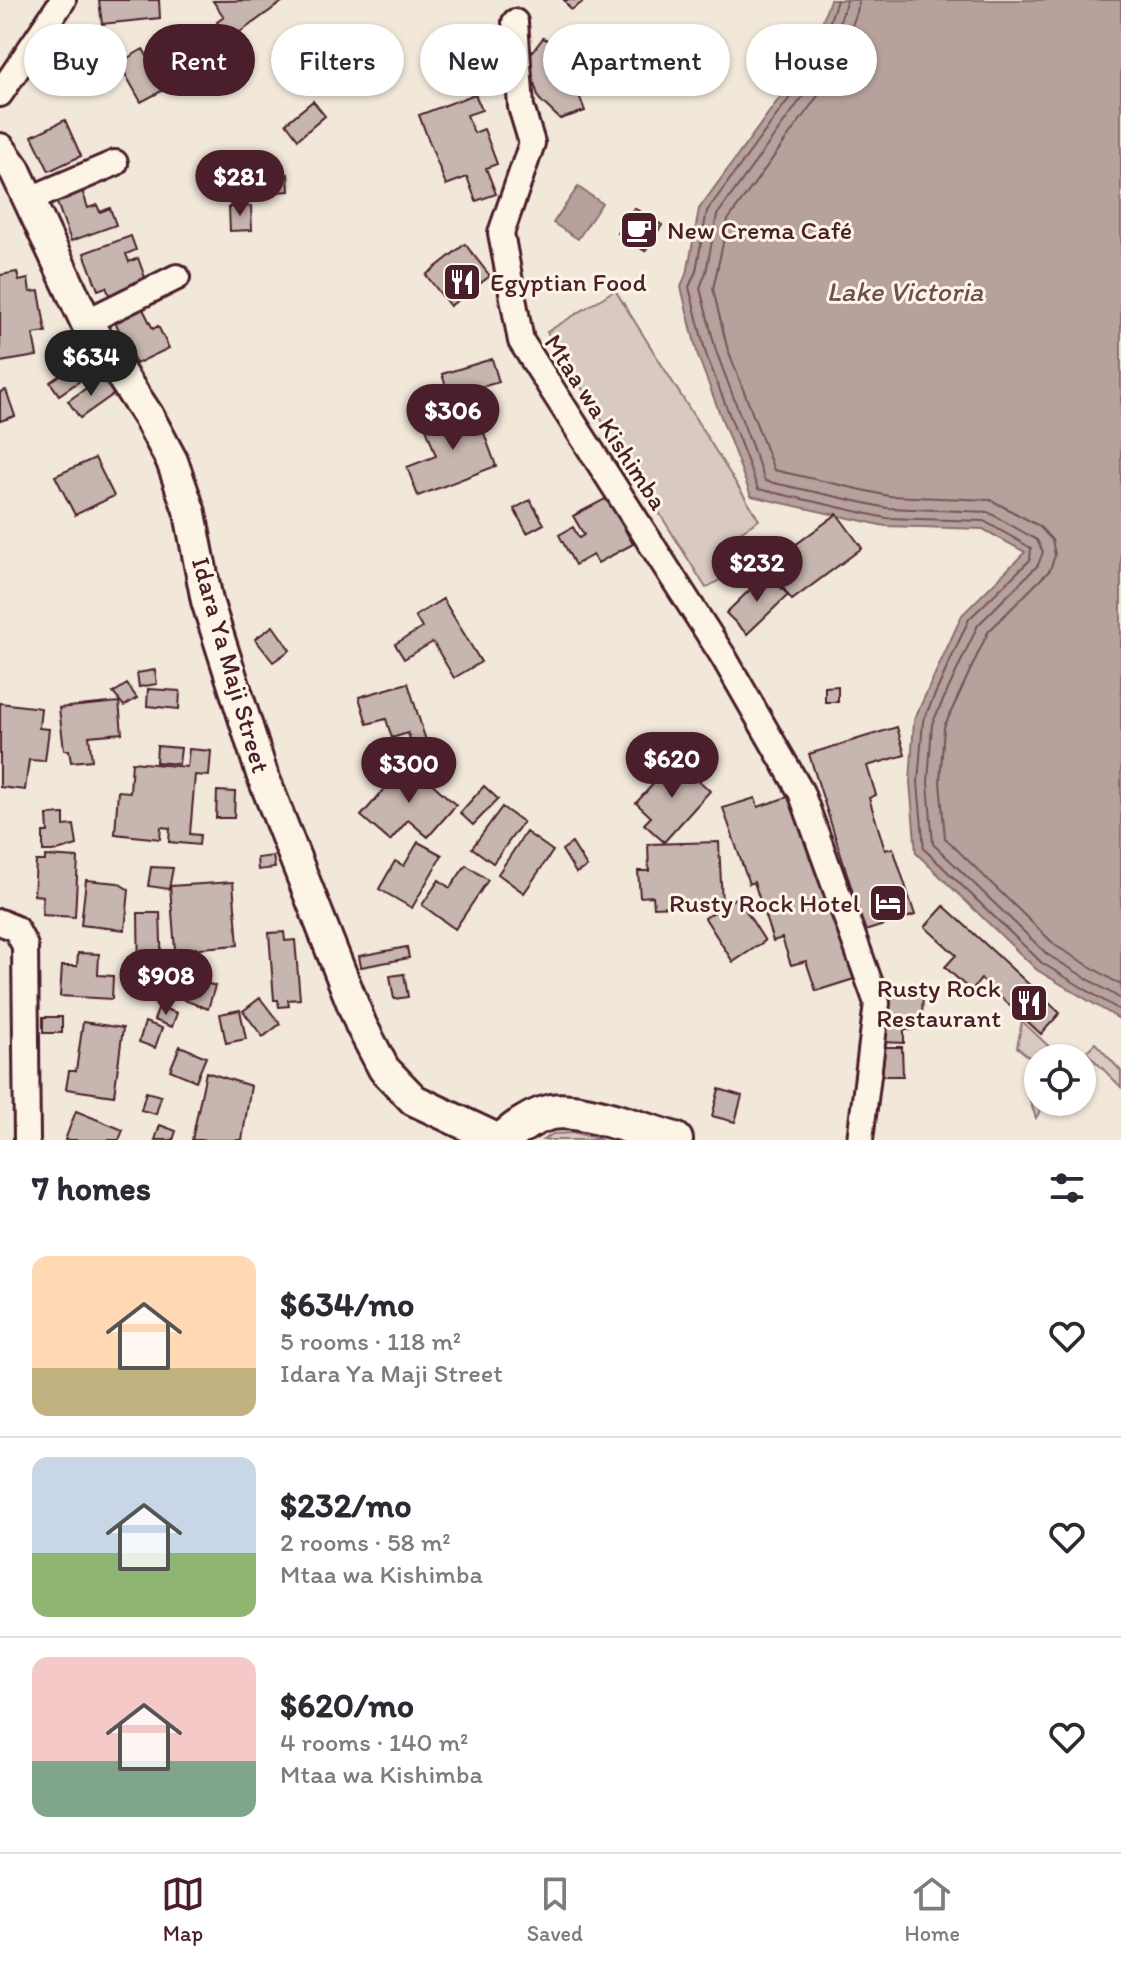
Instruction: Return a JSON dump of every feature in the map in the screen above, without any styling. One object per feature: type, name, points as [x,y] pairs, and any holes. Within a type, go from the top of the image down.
[{"type":"main road","points":[[501,1140],[535,1117],[569,1111],[675,1140]]},
{"type":"street","points":[[0,94],[63,0]]},
{"type":"street","name":"Mtaa wa Kishimba","points":[[515,22],[521,107],[532,143],[501,233],[521,341],[723,656],[801,792],[877,1003],[860,1140]]},
{"type":"street","name":"Idara Ya Maji Street","points":[[0,149],[15,170],[86,322],[148,416],[172,461],[190,513],[207,601],[262,774],[361,1025],[384,1069],[414,1100],[501,1140]]},
{"type":"street","points":[[28,200],[115,163]]},
{"type":"street","points":[[86,322],[177,277]]},
{"type":"street","points":[[0,922],[16,929],[25,946],[27,1140]]},
{"type":"shaded area","points":[[615,290],[759,520],[734,536],[750,562],[706,588],[547,332]]},
{"type":"shaded area","points":[[1022,1021],[1046,1044],[1024,1044],[1024,1053],[1017,1047]]},
{"type":"shaded area","points":[[1096,1044],[1121,1071],[1121,1087],[1096,1062]]},
{"type":"shaded area","points":[[576,1133],[602,1140],[543,1140],[553,1134]]},
{"type":"water","name":"Lake Victoria","points":[[830,0],[1121,0],[1121,1020],[1037,970],[916,853],[910,782],[914,720],[962,615],[1025,552],[983,529],[885,526],[751,496],[698,356],[681,287],[688,269],[699,209],[781,96],[877,96],[877,24],[821,24]]},
{"type":"water","points":[[578,187],[602,203],[578,239],[553,223]]},
{"type":"building","points":[[99,0],[159,0],[160,18],[102,24]]},
{"type":"building","points":[[285,0],[251,24],[218,24],[224,17],[213,1]]},
{"type":"building","points":[[564,0],[586,0],[571,10]]},
{"type":"building","points":[[543,38],[543,96],[579,96],[585,111],[560,119],[539,99],[527,59]]},
{"type":"building","points":[[143,49],[143,96],[152,96],[141,102],[127,77],[127,58]]},
{"type":"building","points":[[476,96],[482,110],[467,115],[474,133],[484,129],[497,164],[486,168],[496,194],[476,201],[467,177],[446,185],[419,115]]},
{"type":"building","points":[[313,101],[325,116],[298,139],[286,123]]},
{"type":"building","points":[[65,120],[81,156],[49,171],[32,136]]},
{"type":"building","points":[[288,174],[289,191],[275,192],[274,175]]},
{"type":"building","points":[[82,190],[88,208],[97,205],[100,212],[110,208],[116,225],[71,241],[56,200]]},
{"type":"building","points":[[251,206],[252,230],[230,231],[229,207]]},
{"type":"building","points":[[634,208],[662,225],[645,251],[618,233]]},
{"type":"building","points":[[131,236],[136,250],[126,254],[129,262],[138,258],[147,283],[110,297],[106,287],[98,290],[84,253]]},
{"type":"building","points":[[465,244],[490,276],[450,306],[426,275]]},
{"type":"building","points":[[17,272],[19,281],[28,279],[30,292],[39,291],[46,332],[33,334],[37,356],[0,362],[0,275]]},
{"type":"building","points":[[142,307],[153,329],[158,326],[169,348],[136,364],[114,320]]},
{"type":"building","points":[[492,359],[499,382],[449,396],[442,374]]},
{"type":"building","points":[[78,363],[87,376],[59,395],[50,382]]},
{"type":"building","points":[[102,377],[114,394],[80,418],[68,401]]},
{"type":"building","points":[[6,390],[15,416],[0,421],[0,392]]},
{"type":"building","points":[[474,406],[496,466],[418,496],[407,467],[436,456],[425,425]]},
{"type":"building","points":[[95,458],[114,496],[75,515],[55,476]]},
{"type":"building","points":[[607,498],[633,544],[598,563],[593,555],[575,565],[559,535],[573,527],[579,538],[584,535],[573,516]]},
{"type":"building","points":[[530,500],[544,524],[527,533],[514,509]]},
{"type":"building","points":[[837,514],[862,548],[792,600],[767,566]]},
{"type":"building","points":[[767,573],[788,595],[747,634],[726,613]]},
{"type":"building","points":[[443,599],[481,662],[454,678],[433,642],[404,659],[395,644],[422,628],[415,616]]},
{"type":"building","points":[[273,626],[290,650],[273,662],[255,639]]},
{"type":"building","points":[[155,670],[157,684],[139,687],[137,673]]},
{"type":"building","points":[[408,683],[427,744],[413,748],[408,733],[392,738],[386,719],[367,724],[359,697]]},
{"type":"building","points":[[127,684],[137,698],[124,706],[113,693]]},
{"type":"building","points":[[838,686],[838,702],[825,702],[825,687]]},
{"type":"building","points":[[148,689],[180,691],[179,709],[147,706]]},
{"type":"building","points":[[119,702],[122,733],[89,736],[92,760],[71,762],[69,750],[64,750],[59,708]]},
{"type":"building","points":[[0,703],[41,708],[39,728],[49,729],[45,761],[29,760],[25,790],[0,787]]},
{"type":"building","points":[[897,727],[905,755],[867,766],[876,795],[869,798],[885,850],[893,848],[915,915],[865,931],[809,754]]},
{"type":"building","points":[[157,746],[181,748],[179,764],[156,762]]},
{"type":"building","points":[[189,749],[211,751],[209,776],[195,775],[190,834],[200,835],[199,845],[169,842],[170,828],[161,827],[160,839],[115,834],[118,791],[130,792],[132,762],[187,767]]},
{"type":"building","points":[[676,759],[710,791],[664,842],[644,824],[651,817],[636,803]]},
{"type":"building","points":[[408,762],[456,805],[428,837],[408,820],[390,841],[361,816]]},
{"type":"building","points":[[484,786],[498,799],[473,825],[460,813]]},
{"type":"building","points":[[217,791],[235,792],[234,818],[216,818]]},
{"type":"building","points":[[793,795],[854,979],[816,991],[806,961],[791,965],[782,938],[773,941],[754,882],[749,884],[723,808],[755,798],[758,807]]},
{"type":"building","points":[[502,807],[523,822],[493,863],[472,848]]},
{"type":"building","points":[[64,814],[64,826],[74,825],[77,845],[57,851],[43,851],[43,832],[48,832],[47,815]]},
{"type":"building","points":[[526,832],[553,851],[524,893],[498,874]]},
{"type":"building","points":[[418,842],[442,855],[412,908],[379,889],[395,861],[404,866]]},
{"type":"building","points":[[719,842],[722,904],[654,907],[653,896],[640,897],[638,871],[649,871],[648,844]]},
{"type":"building","points":[[572,843],[587,867],[576,873],[562,850]]},
{"type":"building","points":[[45,856],[78,858],[75,917],[42,915],[43,896],[34,895],[36,861],[45,861]]},
{"type":"building","points":[[273,856],[275,868],[258,870],[257,858]]},
{"type":"building","points":[[466,865],[488,880],[455,929],[422,905],[439,880],[450,888]]},
{"type":"building","points":[[151,867],[173,868],[169,889],[148,886]]},
{"type":"building","points":[[86,880],[118,883],[129,890],[125,930],[81,925]]},
{"type":"building","points":[[233,882],[238,945],[175,950],[170,886]]},
{"type":"building","points":[[737,897],[765,941],[733,962],[705,918]]},
{"type":"building","points":[[944,906],[1060,1013],[1041,1034],[981,979],[971,991],[945,967],[956,955],[925,927]]},
{"type":"building","points":[[138,913],[160,913],[162,970],[152,970],[153,979],[139,979]]},
{"type":"building","points":[[284,932],[285,941],[295,940],[300,999],[288,1000],[289,1006],[279,1007],[278,1000],[274,1000],[269,933]]},
{"type":"building","points":[[407,947],[409,958],[361,967],[359,956]]},
{"type":"building","points":[[78,953],[99,954],[98,975],[113,976],[112,999],[60,996],[62,966],[77,966]]},
{"type":"building","points":[[404,974],[408,997],[394,999],[390,976]]},
{"type":"building","points":[[192,978],[215,986],[208,1009],[184,1000]]},
{"type":"building","points":[[886,988],[923,990],[922,1019],[911,1018],[911,1030],[904,1030],[904,1043],[883,1042]]},
{"type":"building","points":[[260,998],[280,1024],[263,1037],[243,1011]]},
{"type":"building","points":[[159,1007],[177,1013],[172,1027],[154,1020]]},
{"type":"building","points":[[240,1010],[246,1039],[226,1043],[220,1014]]},
{"type":"building","points":[[43,1017],[62,1017],[62,1033],[43,1033]]},
{"type":"building","points":[[83,1022],[123,1028],[114,1096],[66,1089],[69,1071],[76,1071]]},
{"type":"building","points":[[145,1022],[162,1028],[155,1048],[139,1042]]},
{"type":"building","points":[[180,1046],[206,1057],[196,1081],[170,1070]]},
{"type":"building","points":[[882,1047],[902,1047],[903,1076],[883,1076]]},
{"type":"building","points":[[206,1072],[251,1086],[242,1140],[192,1140]]},
{"type":"building","points":[[719,1089],[742,1096],[735,1122],[712,1116]]},
{"type":"building","points":[[146,1092],[161,1096],[156,1114],[141,1110]]},
{"type":"building","points":[[76,1111],[123,1130],[119,1140],[65,1140]]},
{"type":"building","points":[[160,1125],[176,1131],[173,1140],[155,1140]]},
{"type":"place","name":"New Crema Café","points":[[639,230]]},
{"type":"place","name":"Egyptian Food","points":[[462,282]]},
{"type":"place","name":"Rusty Rock Hotel","points":[[888,903]]},
{"type":"place","name":"Rusty Rock Restaurant","points":[[1029,1003]]}]
